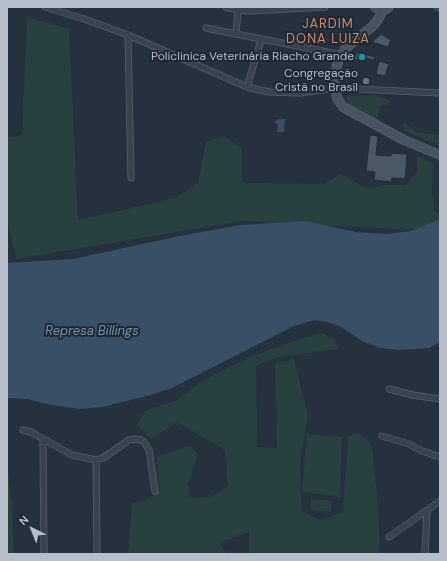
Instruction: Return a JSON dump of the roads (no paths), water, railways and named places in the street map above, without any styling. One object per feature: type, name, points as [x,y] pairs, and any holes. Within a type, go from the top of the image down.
[{"type":"main road","points":[[382,8],[379,18],[374,25],[345,49],[337,65],[337,98],[343,106],[404,140],[440,155]]},
{"type":"street","points":[[45,7],[128,35],[247,87],[270,92],[300,93],[336,88],[440,93]]},
{"type":"street","points":[[226,7],[249,11],[325,7]]},
{"type":"street","points":[[236,34],[238,10]]},
{"type":"street","points":[[206,28],[342,55]]},
{"type":"street","points":[[128,35],[131,178]]},
{"type":"street","points":[[247,87],[261,40]]},
{"type":"street","points":[[389,389],[412,395],[440,398]]},
{"type":"street","points":[[22,430],[31,432],[72,455],[96,460],[103,458],[129,440],[141,440],[149,450],[155,491]]},
{"type":"street","points":[[382,436],[409,444],[422,451],[440,457]]},
{"type":"street","points":[[43,439],[44,554]]},
{"type":"street","points":[[96,460],[97,554]]},
{"type":"street","points":[[389,537],[440,501]]},
{"type":"street","points":[[425,554],[427,510]]},
{"type":"water","points":[[278,119],[285,119],[284,132],[277,132],[278,124],[274,122]]},
{"type":"water","name":"Represa Billings","points":[[440,219],[440,342],[429,348],[400,350],[381,348],[364,342],[341,327],[327,322],[314,320],[294,326],[172,388],[150,395],[102,407],[79,409],[46,404],[27,399],[7,398],[7,263],[73,259],[175,237],[240,225],[305,221],[356,232],[386,234],[411,231]]},
{"type":"place","name":"Policlinica Veterinária Riacho Grande","points":[[362,57]]},
{"type":"place","name":"Congregação Cristã no Brasil","points":[[366,81]]},
{"type":"district","name":"JARDIM DONA LUIZA","points":[[328,32]]}]
